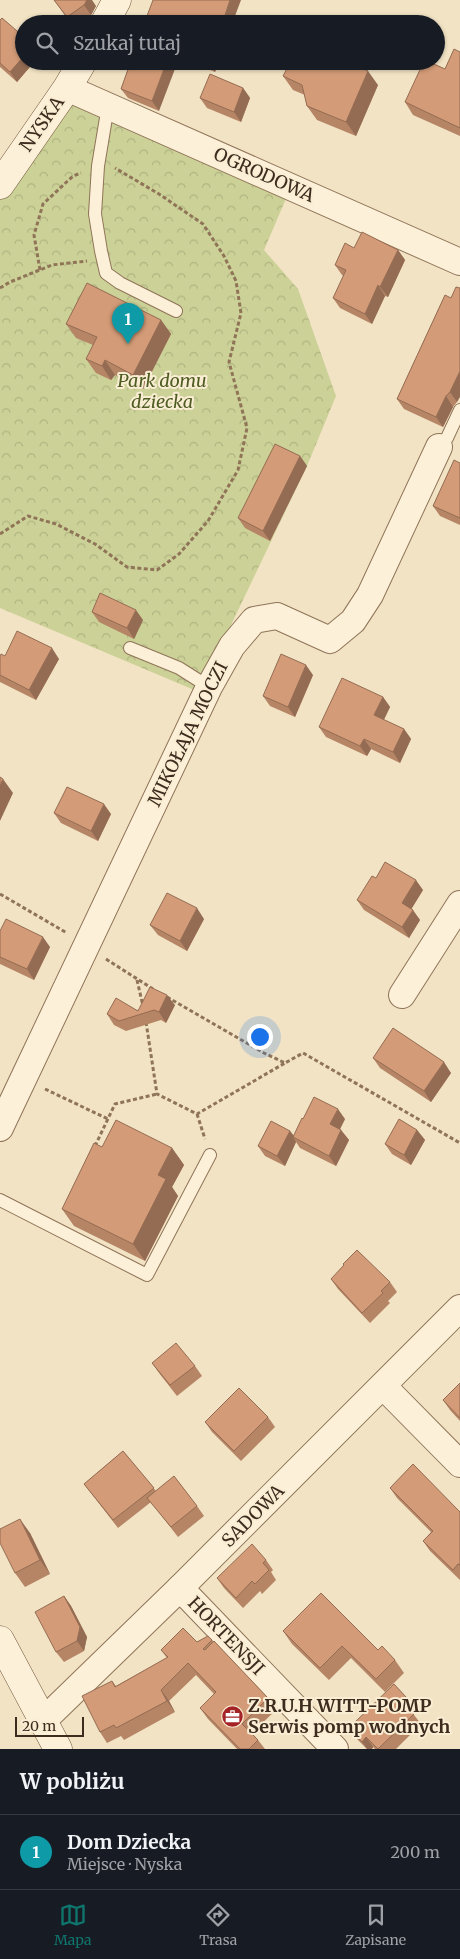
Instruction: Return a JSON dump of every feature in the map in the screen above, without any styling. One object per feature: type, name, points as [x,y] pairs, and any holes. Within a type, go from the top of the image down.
[{"type":"street","points":[[109,15],[118,0]]},
{"type":"street","name":"NYSKA","points":[[0,185],[78,70]]},
{"type":"street","name":"OGRODOWA","points":[[67,88],[460,262]]},
{"type":"street","name":"MIKOŁAJA MOCZI","points":[[0,1128],[209,687],[232,646],[254,620],[277,616],[330,640],[353,621],[370,595],[443,442]]},
{"type":"street","points":[[402,996],[460,904]]},
{"type":"street","name":"SADOWA","points":[[43,1721],[384,1386],[460,1308]]},
{"type":"street","points":[[384,1386],[460,1464]]},
{"type":"street","name":"HORTENSJI","points":[[180,1588],[336,1749]]},
{"type":"street","points":[[0,1640],[58,1749]]},
{"type":"lane","points":[[108,106],[98,166],[95,214],[106,273],[120,283],[176,311]]},
{"type":"lane","points":[[443,442],[460,410]]},
{"type":"lane","points":[[130,648],[179,668],[209,687]]},
{"type":"lane","points":[[0,1200],[147,1276],[210,1155]]},
{"type":"path","points":[[0,534],[28,516],[56,524],[95,544],[127,566],[157,570],[179,554],[208,520],[238,470],[246,428],[229,362],[241,313],[236,281],[224,256],[203,224],[159,194],[109,165],[98,166],[73,176],[43,204],[34,235],[40,270]]},
{"type":"path","points":[[0,288],[52,264],[103,260]]},
{"type":"path","points":[[0,894],[87,946],[154,990]]},
{"type":"path","points":[[137,980],[143,1008]]},
{"type":"path","points":[[162,995],[285,1063]]},
{"type":"path","points":[[145,1016],[157,1094]]},
{"type":"path","points":[[197,1114],[303,1053],[460,1143]]},
{"type":"path","points":[[24,1079],[108,1119]]},
{"type":"path","points":[[94,1147],[115,1104],[157,1094],[197,1114],[210,1155]]},
{"type":"green space","name":"Park domu dziecka","points":[[67,88],[291,187],[264,250],[298,289],[336,396],[307,466],[199,692],[0,608],[0,185]]},
{"type":"building","points":[[54,0],[87,0],[84,5],[70,15],[65,15]]},
{"type":"building","points":[[153,0],[230,0],[225,15],[147,15]]},
{"type":"building","points":[[2,18],[15,29],[15,66],[10,72],[0,63],[0,20]]},
{"type":"building","points":[[454,49],[460,52],[460,128],[405,102],[420,70],[445,69]]},
{"type":"building","points":[[128,70],[164,70],[152,101],[121,89]]},
{"type":"building","points":[[286,70],[368,71],[346,122],[307,106],[302,85],[283,76]]},
{"type":"building","points":[[210,74],[243,88],[234,112],[200,98]]},
{"type":"building","points":[[362,232],[398,250],[380,287],[378,285],[365,314],[333,298],[346,270],[335,265],[345,243],[354,248]]},
{"type":"building","points":[[87,283],[161,320],[133,375],[105,360],[102,366],[86,359],[97,337],[66,324]]},
{"type":"building","points":[[456,287],[460,288],[460,371],[436,417],[397,399],[445,295],[451,298]]},
{"type":"building","points":[[275,444],[300,456],[263,531],[238,518]]},
{"type":"building","points":[[454,460],[460,463],[460,518],[433,506]]},
{"type":"building","points":[[100,593],[136,610],[127,628],[92,612]]},
{"type":"building","points":[[17,631],[52,648],[29,690],[0,675],[0,656],[1,654],[5,656]]},
{"type":"building","points":[[281,654],[306,665],[288,707],[263,696]]},
{"type":"building","points":[[342,678],[383,697],[374,715],[404,729],[393,752],[364,739],[360,746],[319,727]]},
{"type":"building","points":[[67,787],[104,804],[91,831],[54,813]]},
{"type":"building","points":[[385,862],[416,880],[402,903],[413,910],[402,927],[357,900],[372,876],[376,878]]},
{"type":"building","points":[[167,893],[197,908],[180,941],[150,925]]},
{"type":"building","points":[[6,919],[43,937],[27,969],[0,957],[0,931]]},
{"type":"building","points":[[150,987],[167,995],[159,1012],[154,1010],[119,1021],[107,1014],[116,998],[138,1011]]},
{"type":"building","points":[[393,1028],[444,1062],[424,1091],[373,1058]]},
{"type":"building","points":[[314,1097],[338,1109],[330,1124],[341,1130],[329,1156],[293,1137]]},
{"type":"building","points":[[399,1119],[417,1130],[404,1155],[385,1144]]},
{"type":"building","points":[[116,1120],[172,1148],[158,1175],[166,1179],[133,1244],[62,1209],[94,1143],[102,1147]]},
{"type":"building","points":[[271,1121],[290,1131],[277,1156],[258,1146]]},
{"type":"building","points":[[357,1250],[390,1282],[381,1291],[383,1293],[362,1313],[331,1279]]},
{"type":"building","points":[[176,1343],[195,1366],[170,1385],[152,1363]]},
{"type":"building","points":[[460,1383],[460,1418],[443,1400]]},
{"type":"building","points":[[239,1388],[268,1417],[234,1451],[205,1422]]},
{"type":"building","points":[[123,1451],[154,1488],[113,1520],[84,1484]]},
{"type":"building","points":[[413,1464],[460,1512],[460,1565],[458,1564],[453,1570],[423,1541],[433,1531],[390,1488]]},
{"type":"building","points":[[174,1476],[197,1506],[171,1527],[147,1498]]},
{"type":"building","points":[[20,1519],[40,1560],[15,1573],[0,1543],[0,1529]]},
{"type":"building","points":[[252,1544],[266,1560],[263,1563],[269,1570],[255,1584],[252,1581],[236,1598],[217,1578]]},
{"type":"building","points":[[321,1593],[378,1650],[382,1646],[395,1660],[376,1679],[342,1646],[320,1668],[283,1631]]},
{"type":"building","points":[[64,1596],[80,1627],[77,1641],[56,1652],[35,1612]]},
{"type":"building","points":[[183,1628],[197,1642],[208,1636],[212,1640],[203,1649],[205,1650],[214,1641],[268,1698],[242,1724],[258,1740],[249,1749],[240,1749],[200,1708],[216,1692],[188,1663],[161,1690],[167,1701],[116,1728],[114,1725],[100,1732],[82,1696],[112,1681],[115,1687],[168,1657],[161,1650]]},
{"type":"building","points":[[394,1684],[406,1697],[402,1702],[414,1714],[378,1749],[366,1737],[362,1742],[349,1728]]},
{"type":"place","name":"Dom Dziecka","points":[[128,344]]},
{"type":"place","name":"Z.R.U.H WITT-POMP Serwis pomp wodnych","points":[[232,1716]]}]
